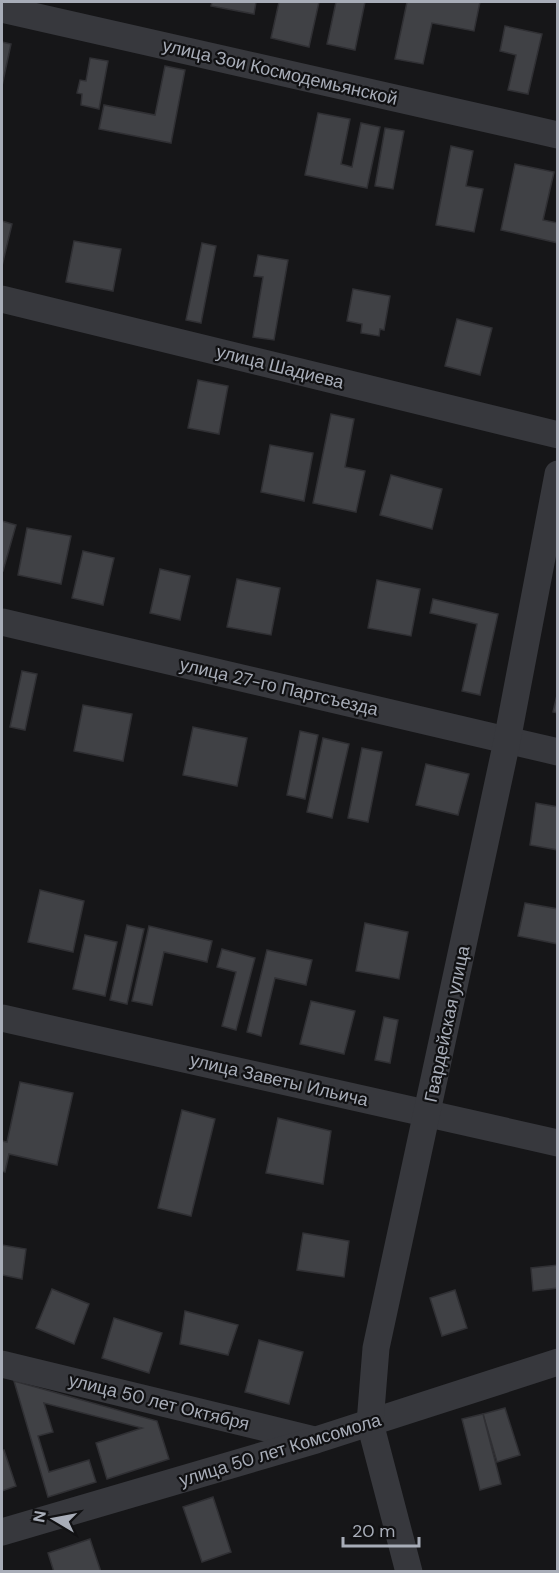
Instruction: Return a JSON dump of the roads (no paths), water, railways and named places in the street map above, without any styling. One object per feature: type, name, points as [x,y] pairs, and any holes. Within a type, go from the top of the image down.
[{"type":"street","name":"улица Зои Космодемьянской","points":[[2,9],[558,135]]},
{"type":"street","name":"улица Шадиева","points":[[2,299],[558,435]]},
{"type":"street","name":"Гвардейская улица","points":[[409,1572],[370,1423],[376,1348],[507,741],[558,474]]},
{"type":"street","name":"улица 27-го Партсъезда","points":[[2,622],[558,752]]},
{"type":"street","name":"улица Заветы Ильича","points":[[2,1018],[558,1143]]},
{"type":"street","name":"улица 50 лет Комсомола","points":[[2,1532],[316,1440],[558,1362]]},
{"type":"street","name":"улица 50 лет Октября","points":[[2,1364],[316,1440]]}]
